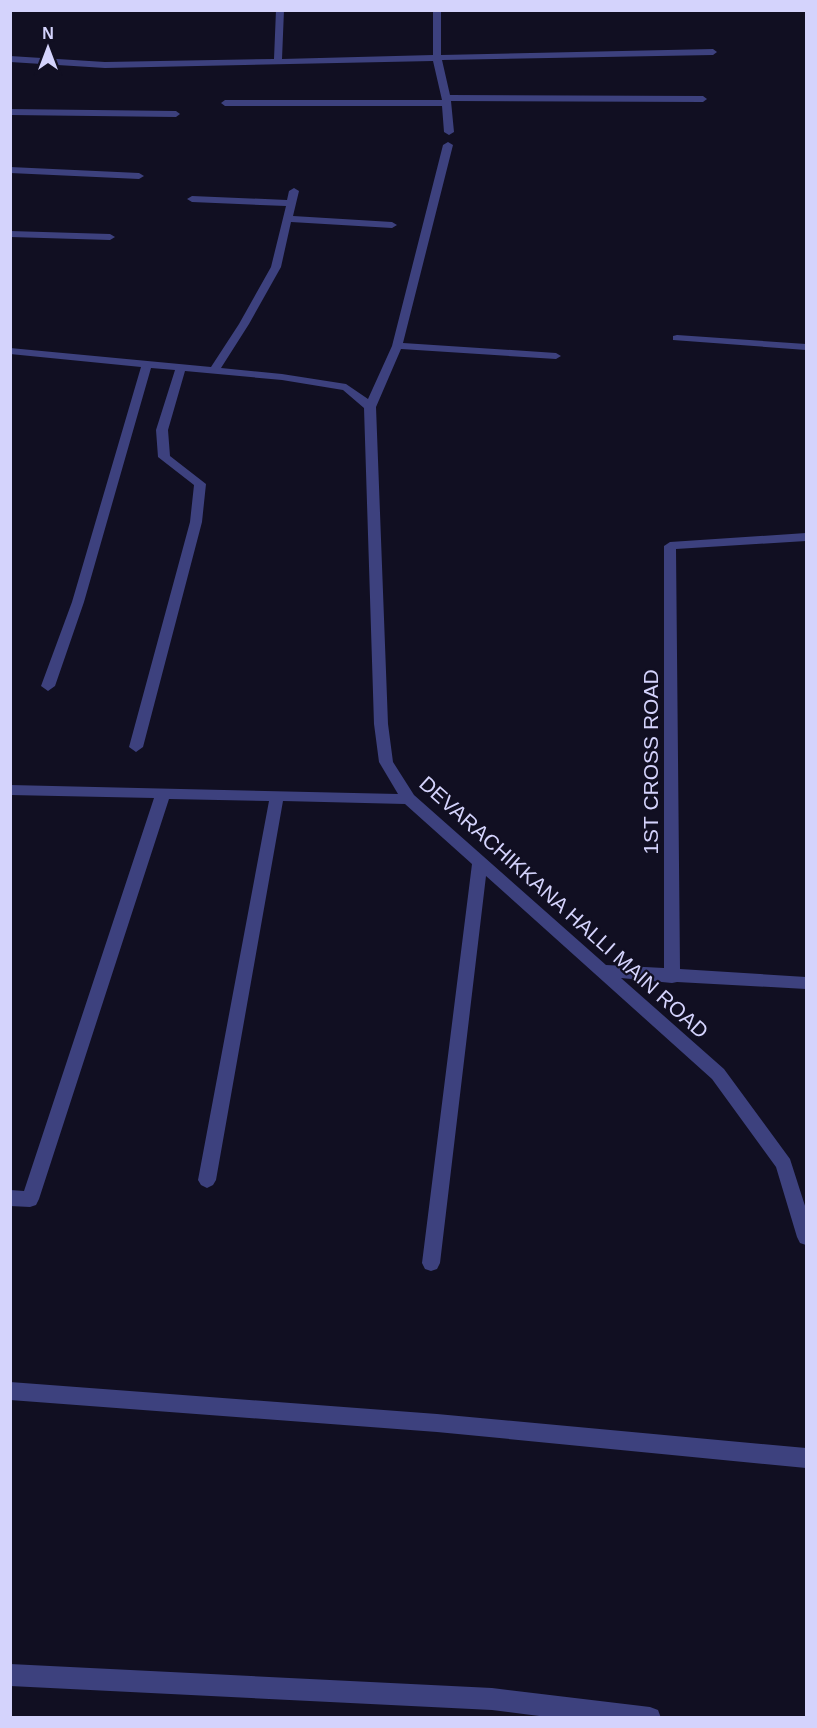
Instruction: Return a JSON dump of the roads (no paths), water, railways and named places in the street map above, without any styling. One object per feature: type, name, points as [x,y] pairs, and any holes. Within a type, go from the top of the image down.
[{"type":"street","points":[[278,63],[279,10]]},
{"type":"street","points":[[437,10],[438,59],[446,100],[449,132]]},
{"type":"street","points":[[10,59],[55,60],[105,65],[713,52]]},
{"type":"street","points":[[225,103],[703,99]]},
{"type":"street","points":[[10,112],[176,114]]},
{"type":"street","points":[[10,351],[214,370],[346,387],[370,407],[397,346],[448,145]]},
{"type":"street","points":[[10,170],[140,176]]},
{"type":"street","points":[[214,370],[244,324],[276,267],[294,190]]},
{"type":"street","points":[[192,200],[290,203]]},
{"type":"street","points":[[286,219],[392,225]]},
{"type":"street","points":[[10,234],[110,237]]},
{"type":"street","points":[[677,338],[807,347]]},
{"type":"street","points":[[397,346],[556,356]]},
{"type":"street","points":[[48,686],[78,602],[147,364]]},
{"type":"street","points":[[136,747],[196,522],[200,484],[164,457],[162,430],[181,367]]},
{"type":"street","name":"DEVARACHIKKANA HALLI MAIN ROAD","points":[[370,407],[381,724],[386,762],[409,799],[718,1074],[784,1164],[807,1238]]},
{"type":"street","name":"1ST CROSS ROAD","points":[[672,977],[670,546],[807,537]]},
{"type":"street","points":[[10,790],[409,799]]},
{"type":"street","points":[[10,1198],[30,1199],[163,794]]},
{"type":"street","points":[[207,1180],[277,796]]},
{"type":"street","points":[[431,1263],[480,861]]},
{"type":"street","points":[[604,971],[672,977],[807,983]]},
{"type":"street","points":[[10,1391],[437,1423],[807,1458]]},
{"type":"street","points":[[10,1674],[492,1699],[650,1718]]}]
